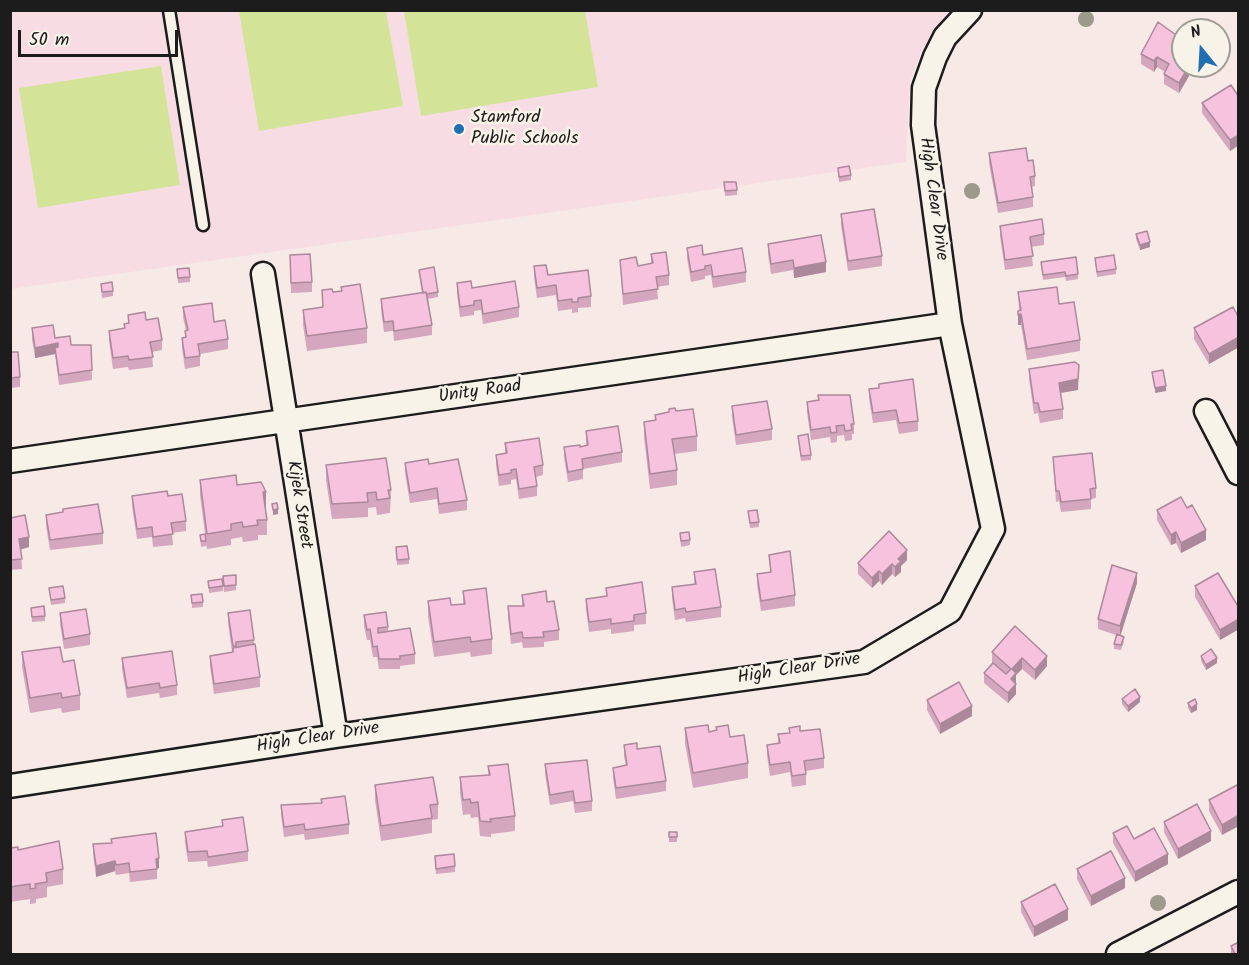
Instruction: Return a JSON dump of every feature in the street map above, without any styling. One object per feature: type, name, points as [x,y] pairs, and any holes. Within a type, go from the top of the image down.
[{"type":"street","name":"High Clear Drive","points":[[10,786],[336,736],[864,662],[950,611],[993,529],[950,324],[924,143],[924,98],[929,70],[945,37],[970,10]]},
{"type":"street","name":"Kijek Street","points":[[263,274],[284,421],[336,736]]},
{"type":"street","name":"Unity Road","points":[[10,461],[950,324]]},
{"type":"street","points":[[1206,411],[1239,473]]},
{"type":"street","points":[[1119,954],[1239,892]]},
{"type":"lane","points":[[169,10],[202,225]]},
{"type":"shaded area","name":"Stamford Public Schools","points":[[10,11],[950,11],[922,49],[910,82],[906,162],[11,289]]},
{"type":"green space","points":[[239,11],[386,11],[403,106],[259,131]]},
{"type":"green space","points":[[404,11],[585,11],[598,87],[421,116]]},
{"type":"green space","points":[[161,66],[180,185],[38,208],[19,88]]},
{"type":"building","points":[[1158,22],[1171,31],[1171,78],[1182,78],[1179,83],[1164,74],[1169,64],[1157,57],[1154,61],[1141,54]]},
{"type":"building","points":[[1231,85],[1239,97],[1239,135],[1230,140],[1202,103]]},
{"type":"building","points":[[1026,148],[1028,161],[1033,160],[1035,176],[1030,177],[1033,197],[998,203],[989,153]]},
{"type":"building","points":[[849,166],[851,175],[839,177],[838,168]]},
{"type":"building","points":[[724,182],[736,182],[737,190],[725,191]]},
{"type":"building","points":[[874,209],[882,256],[848,261],[841,214]]},
{"type":"building","points":[[1042,219],[1044,234],[1030,237],[1033,256],[1005,260],[1000,226]]},
{"type":"building","points":[[1147,231],[1150,242],[1140,245],[1136,234]]},
{"type":"building","points":[[821,235],[826,262],[794,268],[793,260],[771,264],[768,244]]},
{"type":"building","points":[[702,245],[703,255],[742,248],[746,272],[713,277],[711,265],[691,272],[687,248]]},
{"type":"building","points":[[666,252],[669,275],[656,277],[658,289],[623,294],[620,260],[636,257],[638,266],[653,263],[651,254]]},
{"type":"building","points":[[310,254],[312,282],[291,283],[290,255]]},
{"type":"building","points":[[1114,255],[1116,269],[1097,272],[1095,258]]},
{"type":"building","points":[[1076,257],[1078,274],[1066,276],[1065,272],[1043,275],[1041,262]]},
{"type":"building","points":[[546,265],[548,275],[588,270],[591,296],[578,298],[578,302],[572,302],[572,299],[558,301],[556,285],[537,288],[534,266]]},
{"type":"building","points":[[434,267],[438,292],[423,293],[419,270]]},
{"type":"building","points":[[189,268],[190,277],[178,278],[177,269]]},
{"type":"building","points":[[471,281],[472,288],[515,281],[519,307],[483,314],[481,300],[474,301],[474,305],[460,307],[457,283]]},
{"type":"building","points":[[112,282],[113,291],[102,292],[101,284]]},
{"type":"building","points":[[360,284],[367,328],[307,336],[303,310],[323,307],[322,290],[342,291],[341,287]]},
{"type":"building","points":[[1057,287],[1059,304],[1074,302],[1080,340],[1027,349],[1021,314],[1018,315],[1018,311],[1021,310],[1018,292]]},
{"type":"building","points":[[426,292],[432,325],[394,331],[393,321],[384,322],[381,299]]},
{"type":"building","points":[[212,303],[214,322],[225,320],[228,339],[198,344],[200,356],[185,358],[182,338],[186,337],[185,331],[188,330],[183,307]]},
{"type":"building","points":[[1233,307],[1239,318],[1239,337],[1209,354],[1194,328]]},
{"type":"building","points":[[145,312],[146,320],[158,318],[162,340],[150,342],[153,357],[129,360],[128,356],[113,358],[109,331],[125,328],[124,324],[129,323],[128,315]]},
{"type":"building","points":[[53,325],[55,338],[70,336],[71,345],[91,345],[92,370],[59,375],[55,348],[58,347],[58,343],[35,348],[32,328]]},
{"type":"building","points":[[10,352],[18,352],[20,377],[10,378]]},
{"type":"building","points":[[1075,362],[1079,365],[1078,379],[1059,383],[1063,409],[1040,412],[1038,403],[1034,403],[1029,369]]},
{"type":"building","points":[[1163,370],[1166,386],[1155,388],[1152,372]]},
{"type":"building","points":[[913,379],[918,421],[899,423],[896,410],[873,413],[869,389],[879,388],[879,384]]},
{"type":"building","points":[[818,395],[850,395],[854,424],[851,424],[852,430],[845,431],[844,425],[836,426],[837,432],[831,433],[830,427],[811,430],[807,402],[819,400]]},
{"type":"building","points":[[767,401],[772,429],[736,435],[732,406]]},
{"type":"building","points":[[675,408],[676,411],[693,409],[697,436],[672,439],[677,470],[650,474],[644,422],[656,420],[655,415]]},
{"type":"building","points":[[618,426],[622,452],[582,459],[583,469],[568,472],[564,447],[588,445],[586,431]]},
{"type":"building","points":[[808,434],[811,455],[801,456],[798,436]]},
{"type":"building","points":[[539,438],[543,465],[534,467],[537,486],[519,489],[516,469],[511,470],[511,473],[499,475],[496,455],[507,453],[505,443]]},
{"type":"building","points":[[1092,453],[1096,488],[1090,489],[1091,499],[1061,502],[1059,491],[1056,491],[1053,457]]},
{"type":"building","points":[[386,458],[390,498],[377,500],[376,492],[367,493],[368,502],[332,504],[326,465]]},
{"type":"building","points":[[428,459],[429,464],[458,459],[467,500],[439,504],[437,488],[410,493],[405,463]]},
{"type":"building","points":[[236,475],[237,485],[261,482],[266,492],[263,492],[267,520],[257,520],[258,525],[243,527],[242,522],[231,524],[231,530],[207,534],[200,480]]},
{"type":"building","points":[[167,491],[168,496],[182,494],[186,521],[171,523],[173,534],[153,537],[152,527],[137,529],[132,496]]},
{"type":"building","points":[[1181,497],[1187,508],[1192,505],[1206,530],[1181,543],[1176,532],[1171,535],[1157,510]]},
{"type":"building","points":[[277,503],[278,509],[273,510],[272,504]]},
{"type":"building","points":[[98,504],[103,533],[50,540],[46,515],[63,512],[63,509]]},
{"type":"building","points":[[757,510],[759,522],[750,523],[748,511]]},
{"type":"building","points":[[25,515],[29,537],[19,539],[22,559],[10,560],[10,518]]},
{"type":"building","points":[[889,531],[907,550],[898,559],[901,561],[895,567],[892,564],[882,574],[879,571],[872,578],[858,563]]},
{"type":"building","points":[[689,532],[690,540],[681,541],[680,533]]},
{"type":"building","points":[[205,534],[206,541],[201,541],[200,535]]},
{"type":"building","points":[[407,546],[409,559],[397,560],[396,547]]},
{"type":"building","points":[[790,551],[795,595],[761,601],[757,574],[771,572],[769,555]]},
{"type":"building","points":[[1112,565],[1137,573],[1120,626],[1098,619]]},
{"type":"building","points":[[715,569],[721,607],[686,612],[685,608],[675,610],[672,587],[696,584],[694,572]]},
{"type":"building","points":[[1218,573],[1239,608],[1239,619],[1220,630],[1195,586]]},
{"type":"building","points":[[236,575],[236,585],[224,586],[223,576]]},
{"type":"building","points":[[222,579],[223,586],[209,588],[208,581]]},
{"type":"building","points":[[642,582],[646,613],[634,615],[634,621],[611,624],[611,619],[589,622],[586,599],[607,596],[606,588]]},
{"type":"building","points":[[63,586],[65,598],[51,600],[49,588]]},
{"type":"building","points":[[486,588],[492,639],[471,642],[470,637],[434,642],[428,601],[450,598],[451,605],[465,604],[463,591]]},
{"type":"building","points":[[546,591],[547,602],[554,601],[559,630],[543,632],[544,637],[523,638],[522,632],[511,634],[508,606],[524,606],[522,595]]},
{"type":"building","points":[[202,594],[203,602],[192,603],[191,595]]},
{"type":"building","points":[[44,606],[45,616],[32,617],[31,608]]},
{"type":"building","points":[[86,609],[90,634],[64,639],[60,613]]},
{"type":"building","points":[[250,610],[254,640],[236,642],[236,646],[233,646],[228,613]]},
{"type":"building","points":[[386,612],[388,627],[378,628],[378,633],[410,628],[415,654],[400,656],[400,659],[379,659],[377,646],[373,647],[370,629],[367,630],[364,615]]},
{"type":"building","points":[[1015,626],[1047,656],[1035,670],[1022,658],[1012,669],[1016,673],[1011,679],[1016,684],[1008,693],[984,673],[993,663],[1006,674],[1011,669],[992,652]]},
{"type":"building","points":[[1117,634],[1124,637],[1121,645],[1114,644]]},
{"type":"building","points":[[255,644],[260,677],[214,684],[210,656],[233,652],[233,648]]},
{"type":"building","points":[[60,647],[63,662],[74,660],[80,695],[62,698],[61,693],[30,698],[22,652]]},
{"type":"building","points":[[1211,649],[1217,658],[1206,665],[1201,656]]},
{"type":"building","points":[[172,651],[177,685],[160,688],[159,683],[127,688],[122,658]]},
{"type":"building","points":[[959,682],[972,706],[940,724],[927,700]]},
{"type":"building","points":[[1135,689],[1140,697],[1128,706],[1122,699]]},
{"type":"building","points":[[1195,699],[1197,704],[1191,708],[1188,703]]},
{"type":"building","points":[[708,725],[709,732],[717,730],[716,727],[728,725],[730,737],[744,735],[748,763],[693,773],[685,728]]},
{"type":"building","points":[[800,726],[800,731],[820,729],[824,758],[804,761],[806,774],[792,776],[790,762],[770,765],[767,745],[780,743],[778,734],[790,733],[789,728]]},
{"type":"building","points":[[637,743],[637,749],[660,746],[666,781],[616,788],[613,768],[627,765],[624,745]]},
{"type":"building","points":[[587,760],[592,801],[575,803],[573,791],[550,795],[545,764]]},
{"type":"building","points":[[508,764],[515,816],[490,819],[491,822],[480,821],[478,802],[471,803],[470,799],[463,800],[460,777],[490,775],[488,766]]},
{"type":"building","points":[[433,777],[438,804],[430,805],[432,818],[381,826],[375,785]]},
{"type":"building","points":[[1239,784],[1239,815],[1222,825],[1209,800]]},
{"type":"building","points":[[345,796],[349,824],[305,830],[304,824],[284,827],[281,805],[322,803],[321,799]]},
{"type":"building","points":[[1197,804],[1211,831],[1178,849],[1164,822]]},
{"type":"building","points":[[243,817],[248,851],[208,857],[207,851],[188,852],[185,832],[223,826],[222,820]]},
{"type":"building","points":[[1127,826],[1134,839],[1154,828],[1168,854],[1135,872],[1113,833]]},
{"type":"building","points":[[669,832],[677,832],[677,837],[669,837]]},
{"type":"building","points":[[156,833],[159,858],[156,859],[157,869],[130,872],[129,863],[116,865],[115,861],[96,866],[93,844],[112,843],[111,839]]},
{"type":"building","points":[[59,841],[63,869],[46,873],[47,882],[35,884],[36,888],[30,889],[30,884],[10,887],[10,848],[18,847],[18,850]]},
{"type":"building","points":[[1111,851],[1125,878],[1091,896],[1077,869]]},
{"type":"building","points":[[454,854],[455,866],[436,869],[435,856]]},
{"type":"building","points":[[1055,884],[1068,909],[1034,927],[1021,902]]},
{"type":"building","points":[[1239,942],[1239,954],[1235,954],[1231,946]]},
{"type":"place","name":"Stamford Public Schools","points":[[459,129]]}]
